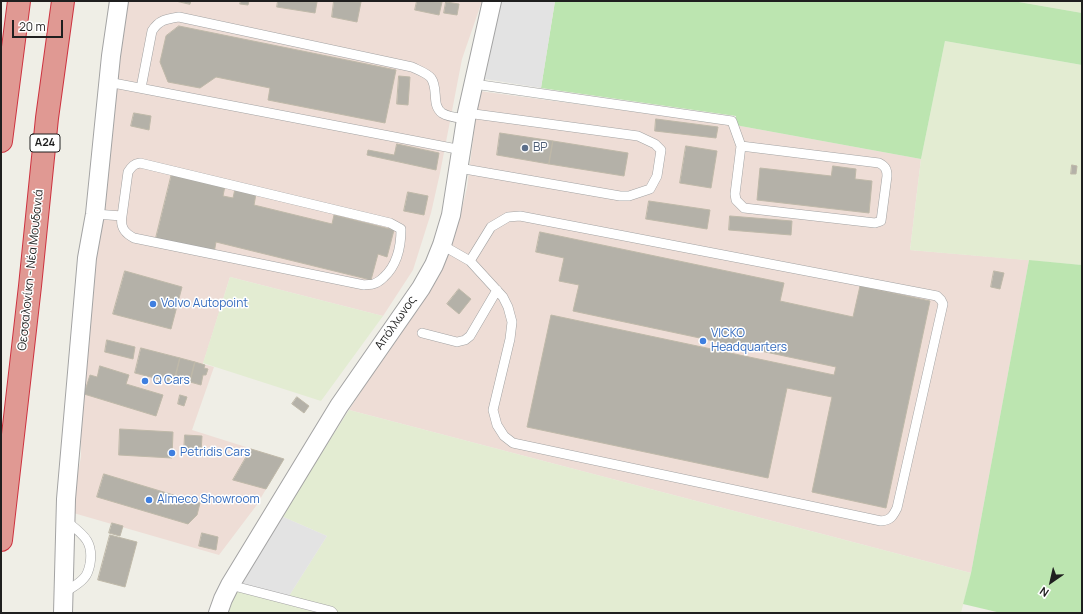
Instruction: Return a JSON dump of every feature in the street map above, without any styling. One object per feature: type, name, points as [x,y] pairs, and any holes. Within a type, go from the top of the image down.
[{"type":"highway","points":[[1,141],[19,1]]},
{"type":"highway","name":"Θεσσαλονίκη - Νέα Μουδανιά","points":[[1,540],[47,118],[63,1]]},
{"type":"street","points":[[63,613],[66,499],[87,258],[95,214],[108,82],[119,1]]},
{"type":"street","name":"Απόλλωνος","points":[[218,613],[230,584],[339,406],[420,288],[434,265],[442,246],[451,215],[467,116],[492,1]]},
{"type":"lane","points":[[141,88],[152,31],[157,23],[167,19],[179,17],[412,67],[431,78],[435,86],[436,106],[441,112],[638,136],[655,144],[661,150],[657,176],[650,189],[629,196],[620,196],[459,168]]},
{"type":"lane","points":[[108,82],[462,150]]},
{"type":"lane","points":[[474,84],[732,121],[741,146],[735,194],[736,200],[744,208],[875,223],[881,220],[887,176],[887,172],[883,165],[879,163],[741,146]]},
{"type":"lane","points":[[135,163],[140,163],[390,223],[401,229],[401,235],[399,252],[390,271],[374,284],[364,285],[134,238],[128,235],[123,228],[121,224],[122,216],[128,172],[135,163]]},
{"type":"lane","points":[[95,214],[122,216]]},
{"type":"lane","points":[[442,246],[470,261],[503,296],[508,307],[512,322],[510,339],[493,410],[497,425],[504,436],[514,443],[881,521],[888,520],[893,515],[897,508],[943,304],[937,296],[520,216],[508,216],[490,227],[470,261]]},
{"type":"lane","points":[[422,333],[457,342],[465,340],[470,336],[497,290]]},
{"type":"lane","points":[[64,593],[86,577],[89,571],[91,555],[88,541],[85,536],[65,520]]},
{"type":"lane","points":[[230,584],[331,611],[333,613]]},
{"type":"shaded area","points":[[128,1],[482,1],[462,59],[431,213],[413,270],[383,316],[230,277],[203,364],[214,367],[192,430],[284,459],[256,506],[219,555],[70,512],[81,457],[81,395],[108,82]]},
{"type":"shaded area","points":[[501,1],[555,1],[541,88],[485,79]]},
{"type":"shaded area","name":"VICKO Headquarters","points":[[479,91],[735,125],[921,159],[910,250],[1029,260],[971,573],[349,410],[437,273],[454,239],[467,188]]},
{"type":"shaded area","points":[[281,516],[327,536],[289,596],[238,583]]},
{"type":"green space","points":[[555,1],[1013,1],[1082,13],[1082,65],[945,41],[921,159],[735,125],[736,116],[541,88]]},
{"type":"green space","points":[[1013,1],[1082,1],[1082,13]]},
{"type":"green space","points":[[945,41],[1082,65],[1082,265],[910,250],[921,159]]},
{"type":"green space","points":[[1029,260],[1082,265],[1082,613],[1001,613],[963,604],[971,573]]},
{"type":"green space","points":[[230,277],[383,316],[321,401],[203,363]]},
{"type":"green space","points":[[349,410],[971,573],[961,613],[337,613],[335,609],[289,596],[327,536],[281,516]]},
{"type":"green space","points":[[235,590],[318,613],[226,613]]},
{"type":"building","points":[[176,1],[191,1],[190,4]]},
{"type":"building","points":[[241,1],[249,1],[248,5],[240,4]]},
{"type":"building","points":[[278,1],[317,2],[315,13],[277,7]]},
{"type":"building","points":[[334,1],[361,2],[357,22],[332,17]]},
{"type":"building","points":[[417,1],[442,2],[439,15],[415,10]]},
{"type":"building","points":[[446,2],[459,4],[457,15],[444,13]]},
{"type":"building","points":[[179,26],[396,70],[385,123],[268,100],[270,88],[216,77],[200,88],[168,82],[160,62],[166,36]]},
{"type":"building","points":[[399,76],[410,77],[408,105],[397,104]]},
{"type":"building","points":[[134,113],[151,116],[149,130],[131,126]]},
{"type":"building","points":[[656,119],[718,127],[716,138],[655,131]]},
{"type":"building","name":"BP","points":[[500,133],[553,141],[549,164],[497,155]]},
{"type":"building","points":[[553,141],[628,153],[624,176],[549,164]]},
{"type":"building","points":[[397,144],[439,153],[436,170],[367,155],[368,150],[394,155]]},
{"type":"building","points":[[686,146],[717,151],[711,188],[680,183]]},
{"type":"building","points":[[1072,165],[1077,166],[1076,174],[1071,174]]},
{"type":"building","points":[[833,166],[856,169],[855,179],[872,181],[869,213],[757,200],[760,168],[831,176]]},
{"type":"building","points":[[172,173],[225,186],[223,196],[233,198],[235,189],[256,194],[254,205],[332,224],[334,215],[394,230],[387,257],[378,254],[371,280],[216,242],[214,253],[156,238]]},
{"type":"building","points":[[408,192],[428,196],[424,215],[404,211]]},
{"type":"building","points":[[649,201],[710,210],[707,229],[646,219]]},
{"type":"building","points":[[730,216],[792,221],[791,235],[729,230]]},
{"type":"building","points":[[540,232],[784,283],[780,301],[853,317],[860,286],[930,301],[886,508],[812,492],[832,397],[787,388],[768,478],[527,427],[551,315],[834,375],[836,367],[573,311],[579,285],[559,281],[564,258],[536,252]]},
{"type":"building","points":[[125,271],[182,287],[171,329],[113,314]]},
{"type":"building","points":[[994,271],[1004,273],[1000,289],[991,287]]},
{"type":"building","points":[[459,289],[471,299],[459,314],[447,304]]},
{"type":"building","points":[[107,340],[135,347],[133,359],[105,352]]},
{"type":"building","points":[[141,348],[180,358],[174,383],[135,373]]},
{"type":"building","points":[[180,358],[195,362],[190,382],[175,378]]},
{"type":"building","points":[[195,362],[205,365],[204,368],[208,369],[206,375],[203,375],[201,385],[190,382]]},
{"type":"building","points":[[100,366],[129,375],[126,384],[163,395],[156,416],[84,394],[90,375],[97,377]]},
{"type":"building","points":[[180,395],[187,397],[184,406],[178,404]]},
{"type":"building","points":[[297,397],[309,406],[304,413],[292,404]]},
{"type":"building","points":[[120,429],[173,432],[172,458],[119,455]]},
{"type":"building","points":[[185,435],[202,436],[201,453],[184,452]]},
{"type":"building","points":[[251,449],[284,459],[266,489],[233,480]]},
{"type":"building","name":"Almeco Showroom","points":[[104,474],[200,503],[197,515],[188,524],[97,497]]},
{"type":"building","points":[[112,523],[123,526],[120,536],[109,533]]},
{"type":"building","points":[[202,533],[218,537],[216,550],[199,546]]},
{"type":"building","points":[[110,535],[137,542],[125,587],[98,580]]},
{"type":"place","name":"BP","points":[[525,148]]},
{"type":"place","name":"Volvo Autopoint","points":[[153,304]]},
{"type":"place","name":"VICKO Headquarters","points":[[703,341]]},
{"type":"place","name":"Q Cars","points":[[145,381]]},
{"type":"place","name":"Petridis Cars","points":[[172,453]]},
{"type":"place","name":"Almeco Showroom","points":[[149,500]]}]
